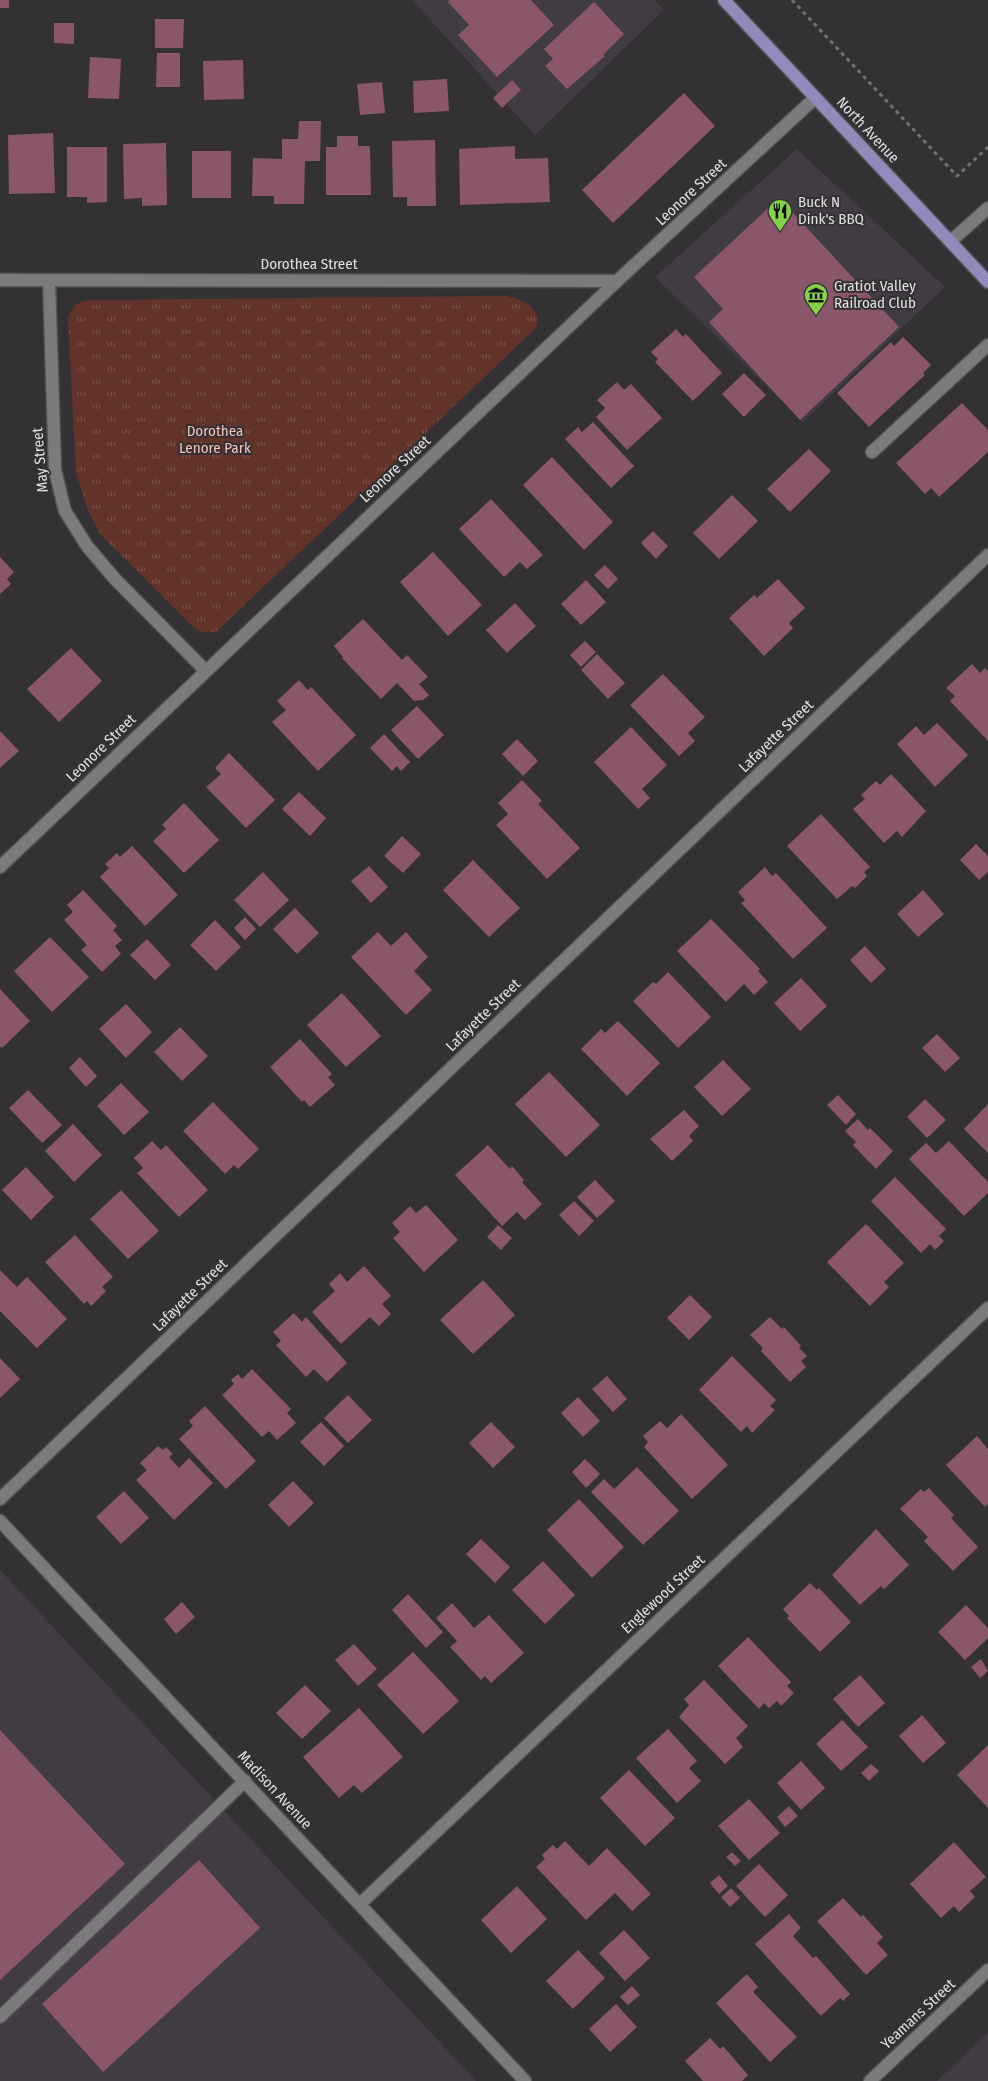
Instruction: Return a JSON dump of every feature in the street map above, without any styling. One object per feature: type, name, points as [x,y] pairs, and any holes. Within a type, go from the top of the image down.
[{"type":"main road","name":"North Avenue","points":[[724,0],[988,282]]},
{"type":"street","name":"Leonore Street","points":[[0,867],[617,281],[815,98]]},
{"type":"street","points":[[951,242],[988,208]]},
{"type":"street","name":"Dorothea Street","points":[[0,280],[617,281]]},
{"type":"street","name":"May Street","points":[[49,280],[55,470],[64,511],[72,527],[110,573],[206,671]]},
{"type":"street","points":[[872,452],[988,345]]},
{"type":"street","name":"Lafayette Street","points":[[0,1499],[988,556]]},
{"type":"street","name":"Englewood Street","points":[[360,1904],[988,1308]]},
{"type":"street","name":"Madison Avenue","points":[[0,1521],[525,2081]]},
{"type":"street","points":[[0,2017],[245,1781]]},
{"type":"street","name":"Yeamans Street","points":[[870,2081],[988,1970]]},
{"type":"path","points":[[792,0],[957,176],[988,147]]},
{"type":"shaded area","points":[[412,0],[655,0],[664,10],[535,135]]},
{"type":"shaded area","points":[[797,149],[945,287],[803,422],[655,277]]},
{"type":"shaded area","points":[[0,1570],[476,2081],[0,2081]]},
{"type":"shaded area","points":[[988,2033],[988,2081],[937,2081]]},
{"type":"green space","name":"Dorothea Lenore Park","points":[[504,296],[525,302],[533,309],[538,319],[536,328],[217,631],[206,633],[193,627],[101,535],[88,511],[76,472],[68,319],[71,311],[78,303],[90,300]]},
{"type":"building","points":[[0,0],[9,0],[9,8],[0,8]]},
{"type":"building","points":[[450,0],[531,0],[554,25],[497,77],[458,35],[469,25],[448,2]]},
{"type":"building","points":[[594,2],[624,34],[603,55],[605,56],[567,89],[545,66],[553,59],[544,49]]},
{"type":"building","points":[[155,19],[184,19],[183,48],[155,48]]},
{"type":"building","points":[[54,23],[74,23],[74,44],[54,43]]},
{"type":"building","points":[[157,53],[180,53],[180,87],[156,87]]},
{"type":"building","points":[[90,57],[121,59],[119,99],[88,98]]},
{"type":"building","points":[[243,60],[244,99],[204,100],[203,61]]},
{"type":"building","points":[[447,79],[449,111],[414,113],[413,81]]},
{"type":"building","points":[[512,80],[521,90],[502,108],[493,98]]},
{"type":"building","points":[[382,82],[385,113],[360,115],[357,84]]},
{"type":"building","points":[[684,93],[715,126],[613,223],[582,190]]},
{"type":"building","points":[[299,121],[321,121],[320,161],[305,161],[304,204],[274,204],[274,196],[252,196],[253,158],[282,159],[282,139],[298,139]]},
{"type":"building","points":[[53,133],[55,193],[9,194],[8,135]]},
{"type":"building","points":[[337,136],[358,136],[358,146],[370,146],[371,195],[326,195],[326,147],[337,147]]},
{"type":"building","points":[[435,140],[436,206],[407,206],[407,197],[393,197],[392,141]]},
{"type":"building","points":[[166,143],[167,205],[142,206],[142,198],[124,199],[123,144]]},
{"type":"building","points":[[515,146],[515,159],[548,158],[550,202],[460,205],[459,149]]},
{"type":"building","points":[[67,147],[107,147],[107,202],[87,203],[87,197],[67,197]]},
{"type":"building","points":[[192,151],[231,151],[231,198],[192,198]]},
{"type":"building","points":[[779,198],[899,327],[800,420],[709,322],[723,309],[694,277]]},
{"type":"building","points":[[676,329],[683,337],[686,334],[722,373],[693,401],[655,362],[658,359],[651,352]]},
{"type":"building","points":[[903,337],[931,365],[923,373],[925,375],[869,427],[837,393],[891,342],[894,346]]},
{"type":"building","points":[[744,373],[766,395],[744,417],[722,394]]},
{"type":"building","points":[[617,382],[624,390],[631,384],[662,418],[627,450],[596,417],[605,408],[597,400]]},
{"type":"building","points":[[962,403],[988,430],[988,452],[939,497],[931,488],[925,494],[896,463]]},
{"type":"building","points":[[593,422],[634,466],[611,488],[565,439],[578,427],[582,432]]},
{"type":"building","points":[[809,449],[831,471],[790,512],[767,489]]},
{"type":"building","points":[[552,457],[613,522],[584,550],[523,485]]},
{"type":"building","points":[[732,495],[758,521],[719,559],[693,533]]},
{"type":"building","points":[[491,499],[543,555],[527,569],[520,562],[504,577],[459,529]]},
{"type":"building","points":[[653,531],[668,546],[656,559],[641,543]]},
{"type":"building","points":[[433,552],[482,605],[448,636],[400,582]]},
{"type":"building","points":[[0,557],[14,572],[7,579],[11,584],[0,594]]},
{"type":"building","points":[[605,565],[618,579],[608,589],[594,575]]},
{"type":"building","points":[[778,579],[805,608],[789,623],[793,628],[764,656],[729,618],[754,595],[757,598]]},
{"type":"building","points":[[586,580],[606,602],[581,625],[561,604]]},
{"type":"building","points":[[515,603],[536,626],[507,653],[486,630]]},
{"type":"building","points":[[363,619],[402,660],[407,655],[428,677],[419,684],[429,695],[423,700],[414,701],[397,683],[381,699],[342,658],[334,646]]},
{"type":"building","points":[[585,641],[596,652],[581,667],[570,655]]},
{"type":"building","points":[[71,648],[102,681],[59,722],[27,689]]},
{"type":"building","points":[[597,654],[625,683],[608,699],[581,670]]},
{"type":"building","points":[[972,664],[980,673],[985,668],[988,671],[988,741],[950,701],[955,696],[946,688]]},
{"type":"building","points":[[663,674],[705,717],[688,733],[695,741],[679,756],[630,705]]},
{"type":"building","points":[[299,680],[308,690],[311,687],[356,735],[318,771],[272,722],[286,710],[277,701]]},
{"type":"building","points":[[417,706],[444,735],[418,759],[391,730]]},
{"type":"building","points":[[937,723],[968,755],[935,787],[897,744],[916,726],[924,735]]},
{"type":"building","points":[[631,727],[667,765],[642,789],[650,798],[638,809],[594,762]]},
{"type":"building","points":[[0,731],[19,751],[0,768]]},
{"type":"building","points":[[384,734],[410,762],[401,771],[397,766],[392,771],[370,748]]},
{"type":"building","points":[[517,739],[538,761],[523,776],[502,754]]},
{"type":"building","points":[[229,753],[275,800],[246,828],[206,787],[221,774],[215,768]]},
{"type":"building","points":[[891,774],[926,811],[902,837],[897,831],[884,843],[853,809],[865,799],[861,795],[876,781],[880,785]]},
{"type":"building","points":[[522,780],[542,801],[538,804],[580,848],[547,879],[496,825],[508,814],[498,803]]},
{"type":"building","points":[[299,792],[326,818],[310,836],[282,809]]},
{"type":"building","points":[[184,803],[219,840],[184,873],[153,841],[166,829],[162,825]]},
{"type":"building","points":[[821,814],[870,867],[864,872],[867,876],[855,888],[852,886],[837,899],[787,846]]},
{"type":"building","points":[[402,836],[421,854],[403,873],[384,856]]},
{"type":"building","points":[[976,844],[988,856],[988,872],[979,880],[960,860]]},
{"type":"building","points":[[132,846],[178,895],[145,926],[100,877],[109,868],[105,864],[117,853],[120,857]]},
{"type":"building","points":[[473,860],[520,908],[489,937],[443,890]]},
{"type":"building","points":[[369,866],[388,887],[371,903],[351,881]]},
{"type":"building","points":[[765,867],[772,876],[776,873],[827,928],[793,959],[741,903],[745,900],[738,892]]},
{"type":"building","points":[[263,872],[289,900],[260,927],[234,900]]},
{"type":"building","points":[[83,890],[117,926],[113,930],[122,940],[115,946],[121,954],[102,972],[81,950],[87,945],[64,920],[73,912],[67,905]]},
{"type":"building","points":[[923,890],[944,914],[918,937],[897,914]]},
{"type":"building","points":[[295,908],[319,933],[297,954],[273,929]]},
{"type":"building","points":[[245,917],[256,929],[245,940],[234,928]]},
{"type":"building","points":[[711,919],[760,969],[758,971],[768,982],[754,995],[744,984],[726,1002],[677,951]]},
{"type":"building","points":[[215,920],[241,947],[216,971],[190,945]]},
{"type":"building","points":[[378,932],[391,946],[406,932],[428,957],[414,971],[432,990],[406,1015],[351,957]]},
{"type":"building","points":[[50,937],[89,977],[52,1012],[14,971]]},
{"type":"building","points":[[147,939],[171,965],[155,980],[130,955]]},
{"type":"building","points":[[865,946],[886,969],[871,983],[850,960]]},
{"type":"building","points":[[668,972],[711,1017],[678,1048],[633,1001],[653,982],[656,984]]},
{"type":"building","points":[[801,978],[827,1006],[800,1031],[774,1003]]},
{"type":"building","points":[[0,989],[30,1021],[2,1048],[0,1046]]},
{"type":"building","points":[[342,993],[381,1036],[346,1067],[307,1025]]},
{"type":"building","points":[[126,1004],[152,1032],[126,1058],[99,1029]]},
{"type":"building","points":[[618,1021],[660,1063],[627,1096],[581,1049],[601,1029],[605,1033]]},
{"type":"building","points":[[180,1027],[208,1056],[182,1081],[154,1052]]},
{"type":"building","points":[[937,1034],[960,1058],[945,1072],[922,1048]]},
{"type":"building","points":[[300,1039],[332,1074],[328,1077],[335,1085],[310,1107],[304,1100],[302,1102],[270,1067]]},
{"type":"building","points":[[80,1057],[97,1076],[86,1087],[69,1068]]},
{"type":"building","points":[[723,1060],[751,1089],[722,1116],[694,1087]]},
{"type":"building","points":[[549,1072],[600,1125],[566,1157],[515,1104]]},
{"type":"building","points":[[121,1083],[149,1112],[124,1135],[97,1106]]},
{"type":"building","points":[[28,1090],[62,1125],[42,1143],[9,1108]]},
{"type":"building","points":[[838,1095],[856,1114],[846,1125],[827,1105]]},
{"type":"building","points":[[925,1099],[946,1120],[927,1138],[907,1117]]},
{"type":"building","points":[[213,1102],[259,1149],[238,1169],[234,1165],[225,1174],[183,1131]]},
{"type":"building","points":[[988,1104],[988,1153],[964,1129]]},
{"type":"building","points":[[684,1110],[699,1126],[689,1136],[693,1141],[672,1161],[650,1139]]},
{"type":"building","points":[[858,1119],[893,1151],[876,1169],[853,1145],[856,1142],[845,1131]]},
{"type":"building","points":[[73,1124],[102,1155],[74,1182],[45,1151]]},
{"type":"building","points":[[152,1141],[161,1150],[166,1145],[208,1190],[179,1217],[137,1173],[143,1168],[134,1158]]},
{"type":"building","points":[[949,1141],[988,1182],[988,1193],[964,1216],[909,1159],[926,1143],[936,1153]]},
{"type":"building","points":[[488,1145],[510,1169],[512,1166],[524,1180],[522,1182],[542,1204],[525,1220],[517,1212],[502,1226],[455,1175]]},
{"type":"building","points":[[26,1167],[54,1197],[31,1220],[2,1190]]},
{"type":"building","points":[[895,1177],[946,1229],[939,1236],[944,1241],[935,1250],[930,1244],[921,1253],[871,1201]]},
{"type":"building","points":[[595,1180],[615,1201],[597,1218],[577,1197]]},
{"type":"building","points":[[121,1190],[159,1231],[128,1259],[90,1219]]},
{"type":"building","points":[[574,1201],[594,1221],[579,1236],[559,1215]]},
{"type":"building","points":[[426,1205],[458,1240],[424,1272],[393,1238],[400,1232],[392,1223],[410,1206],[416,1213]]},
{"type":"building","points":[[866,1224],[904,1263],[884,1282],[889,1287],[870,1306],[827,1262]]},
{"type":"building","points":[[498,1225],[512,1238],[501,1250],[487,1237]]},
{"type":"building","points":[[75,1235],[113,1277],[102,1287],[106,1291],[91,1306],[87,1301],[84,1304],[45,1262]]},
{"type":"building","points":[[364,1266],[391,1296],[382,1304],[391,1314],[379,1326],[370,1317],[341,1344],[312,1312],[335,1291],[329,1284],[340,1273],[347,1282]]},
{"type":"building","points":[[0,1270],[17,1287],[27,1277],[67,1319],[37,1348],[0,1311]]},
{"type":"building","points":[[483,1280],[515,1315],[473,1354],[440,1320]]},
{"type":"building","points":[[690,1295],[712,1317],[689,1340],[667,1318]]},
{"type":"building","points":[[294,1313],[302,1322],[306,1317],[347,1363],[327,1382],[314,1369],[306,1377],[276,1345],[281,1341],[273,1332]]},
{"type":"building","points":[[770,1317],[782,1329],[784,1327],[801,1346],[799,1348],[807,1356],[801,1361],[806,1367],[790,1382],[761,1351],[763,1348],[750,1335]]},
{"type":"building","points":[[732,1356],[776,1400],[770,1406],[775,1410],[752,1433],[747,1426],[741,1432],[699,1390]]},
{"type":"building","points":[[0,1358],[20,1379],[0,1398]]},
{"type":"building","points":[[252,1369],[291,1409],[287,1413],[296,1423],[277,1440],[269,1431],[262,1437],[222,1395],[234,1384],[231,1380],[238,1374],[242,1379]]},
{"type":"building","points":[[607,1376],[627,1399],[613,1412],[592,1389]]},
{"type":"building","points":[[348,1395],[372,1420],[348,1443],[324,1418]]},
{"type":"building","points":[[578,1397],[600,1421],[583,1437],[561,1413]]},
{"type":"building","points":[[205,1406],[256,1461],[226,1489],[179,1439],[193,1426],[189,1421]]},
{"type":"building","points":[[681,1414],[728,1465],[692,1499],[644,1447],[648,1442],[643,1436],[660,1421],[667,1428]]},
{"type":"building","points":[[321,1422],[344,1446],[324,1466],[300,1442]]},
{"type":"building","points":[[491,1422],[515,1447],[493,1468],[469,1443]]},
{"type":"building","points":[[977,1436],[988,1449],[988,1504],[985,1507],[946,1465]]},
{"type":"building","points":[[158,1446],[163,1450],[166,1447],[173,1454],[169,1457],[179,1468],[189,1458],[213,1483],[174,1520],[136,1480],[147,1470],[140,1463]]},
{"type":"building","points":[[585,1459],[600,1474],[586,1488],[572,1472]]},
{"type":"building","points":[[637,1467],[679,1511],[643,1545],[591,1492],[604,1479],[614,1489]]},
{"type":"building","points":[[293,1481],[314,1503],[289,1527],[268,1505]]},
{"type":"building","points":[[929,1488],[954,1515],[951,1518],[978,1547],[953,1571],[924,1541],[928,1537],[900,1509],[921,1489],[924,1492]]},
{"type":"building","points":[[124,1491],[149,1518],[121,1544],[96,1517]]},
{"type":"building","points":[[579,1499],[624,1547],[592,1578],[547,1530]]},
{"type":"building","points":[[876,1529],[909,1565],[884,1589],[881,1586],[860,1605],[832,1575]]},
{"type":"building","points":[[481,1539],[510,1567],[495,1583],[466,1554]]},
{"type":"building","points":[[543,1561],[575,1595],[545,1624],[512,1590]]},
{"type":"building","points":[[810,1583],[817,1590],[819,1588],[851,1622],[820,1652],[787,1618],[789,1616],[783,1609]]},
{"type":"building","points":[[408,1594],[443,1632],[426,1648],[392,1610]]},
{"type":"building","points":[[182,1602],[195,1617],[176,1634],[164,1619]]},
{"type":"building","points":[[452,1603],[474,1628],[489,1615],[524,1653],[491,1683],[485,1676],[481,1680],[450,1647],[457,1641],[436,1618]]},
{"type":"building","points":[[966,1605],[988,1628],[988,1638],[965,1660],[938,1632]]},
{"type":"building","points":[[748,1637],[791,1682],[787,1686],[794,1693],[781,1706],[777,1701],[769,1708],[764,1703],[759,1709],[718,1666]]},
{"type":"building","points":[[354,1644],[377,1669],[358,1686],[335,1660]]},
{"type":"building","points":[[413,1652],[459,1701],[423,1734],[377,1685]]},
{"type":"building","points":[[981,1659],[988,1671],[980,1678],[971,1667]]},
{"type":"building","points":[[860,1675],[885,1703],[858,1727],[833,1699]]},
{"type":"building","points":[[704,1680],[748,1726],[736,1738],[743,1747],[725,1764],[679,1717],[689,1705],[684,1699]]},
{"type":"building","points":[[305,1685],[331,1711],[302,1739],[276,1713]]},
{"type":"building","points":[[359,1708],[403,1757],[362,1793],[354,1785],[339,1798],[303,1757]]},
{"type":"building","points":[[922,1715],[946,1743],[923,1763],[899,1736]]},
{"type":"building","points":[[842,1720],[868,1747],[841,1771],[816,1744]]},
{"type":"building","points":[[668,1729],[697,1761],[689,1768],[701,1781],[677,1803],[636,1758]]},
{"type":"building","points":[[0,1730],[125,1864],[0,1980]]},
{"type":"building","points":[[988,1745],[988,1808],[957,1775]]},
{"type":"building","points":[[801,1761],[825,1788],[801,1810],[777,1783]]},
{"type":"building","points":[[871,1764],[879,1771],[869,1781],[861,1773]]},
{"type":"building","points":[[629,1770],[675,1818],[645,1846],[600,1798]]},
{"type":"building","points":[[749,1799],[780,1833],[749,1860],[718,1826]]},
{"type":"building","points":[[789,1806],[798,1816],[785,1827],[777,1817]]},
{"type":"building","points":[[565,1841],[589,1866],[607,1848],[651,1894],[632,1911],[615,1893],[586,1920],[536,1867],[545,1859],[542,1855],[553,1845],[557,1849]]},
{"type":"building","points":[[954,1842],[986,1877],[970,1891],[975,1897],[959,1912],[954,1906],[941,1918],[910,1884]]},
{"type":"building","points":[[732,1852],[741,1861],[735,1866],[726,1857]]},
{"type":"building","points":[[199,1860],[260,1928],[103,2072],[42,2004]]},
{"type":"building","points":[[759,1864],[788,1895],[765,1917],[736,1886]]},
{"type":"building","points":[[719,1875],[728,1886],[719,1894],[710,1883]]},
{"type":"building","points":[[517,1886],[547,1919],[511,1953],[481,1920]]},
{"type":"building","points":[[731,1888],[740,1898],[730,1907],[721,1897]]},
{"type":"building","points":[[843,1898],[861,1917],[863,1915],[883,1937],[877,1943],[888,1955],[866,1975],[817,1921]]},
{"type":"building","points":[[789,1914],[801,1928],[793,1936],[813,1958],[816,1956],[850,1994],[843,2001],[840,1998],[821,2016],[755,1944]]},
{"type":"building","points":[[624,1930],[650,1958],[625,1981],[599,1953]]},
{"type":"building","points":[[578,1950],[605,1978],[573,2009],[546,1981]]},
{"type":"building","points":[[747,1974],[758,1987],[753,1992],[797,2037],[770,2062],[716,2003]]},
{"type":"building","points":[[632,1986],[640,1995],[628,2005],[620,1997]]},
{"type":"building","points":[[616,2004],[637,2027],[610,2052],[589,2029]]},
{"type":"building","points":[[710,2038],[720,2049],[723,2046],[748,2075],[742,2081],[703,2081],[685,2061]]},
{"type":"place","name":"Buck N Dink's BBQ","points":[[780,232]]},
{"type":"place","name":"Gratiot Valley Railroad Club","points":[[816,316]]}]
